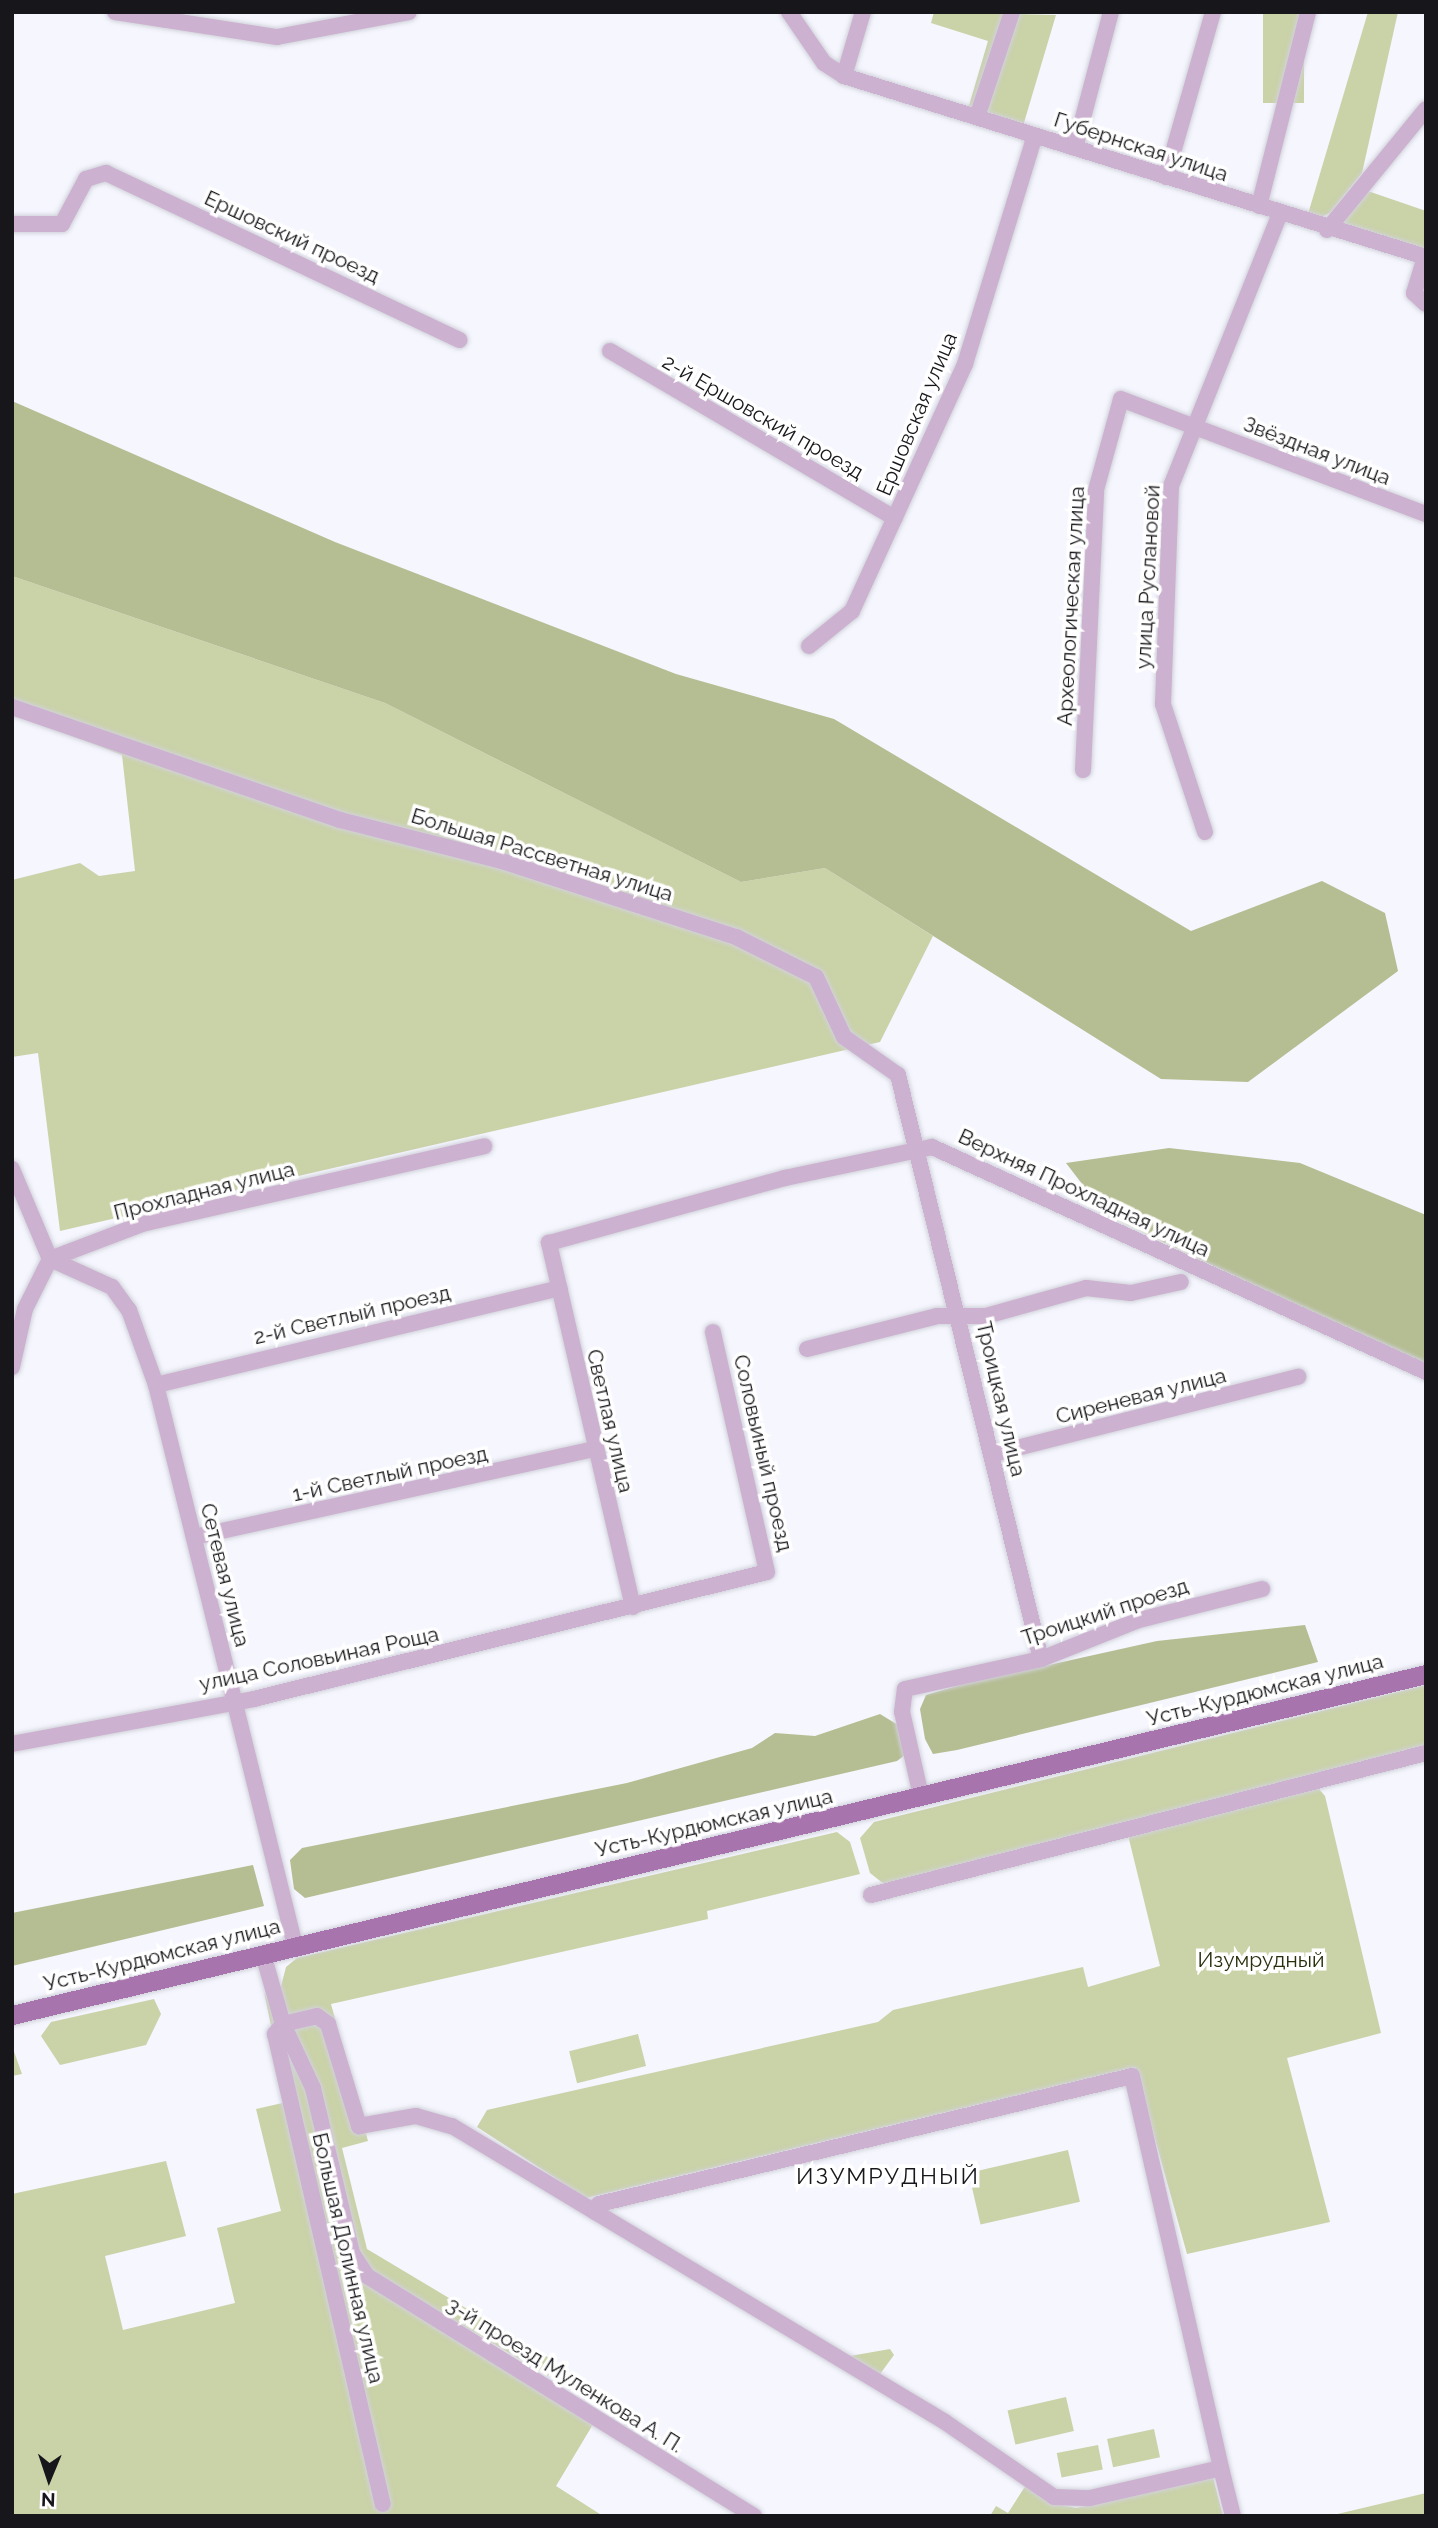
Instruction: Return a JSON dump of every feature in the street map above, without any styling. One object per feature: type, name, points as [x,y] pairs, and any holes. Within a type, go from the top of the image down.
[{"type":"main road","name":"Усть-Курдюмская улица","points":[[12,2015],[1426,1674]]},
{"type":"street","points":[[115,12],[277,37],[409,12]]},
{"type":"street","points":[[789,12],[824,63],[844,76],[863,12]]},
{"type":"street","points":[[977,117],[1012,12]]},
{"type":"street","points":[[1075,148],[1111,12]]},
{"type":"street","points":[[1166,177],[1213,12]]},
{"type":"street","points":[[1259,206],[1308,12]]},
{"type":"street","name":"Губернская улица","points":[[844,76],[1280,212],[1327,230],[1425,257]]},
{"type":"street","points":[[1327,230],[1426,109]]},
{"type":"street","name":"Ершовская улица","points":[[809,646],[852,611],[965,364],[1035,135]]},
{"type":"street","name":"Ершовский проезд","points":[[12,224],[62,224],[86,179],[106,173],[460,340]]},
{"type":"street","name":"улица Руслановой","points":[[1205,832],[1163,704],[1171,486],[1280,212]]},
{"type":"street","points":[[1425,257],[1414,293],[1426,304]]},
{"type":"street","name":"2-й Ершовский проезд","points":[[610,351],[895,518]]},
{"type":"street","name":"Археологическая улица","points":[[1083,770],[1096,490],[1121,399],[1194,427]]},
{"type":"street","name":"Звёздная улица","points":[[1194,427],[1426,514]]},
{"type":"street","name":"Большая Рассветная улица","points":[[12,707],[340,820],[502,861],[736,937],[798,967],[816,977],[844,1037],[898,1075],[915,1150]]},
{"type":"street","name":"Прохладная улица","points":[[50,1259],[142,1224],[484,1146]]},
{"type":"street","name":"Верхняя Прохладная улица","points":[[549,1243],[785,1178],[932,1147],[1426,1372]]},
{"type":"street","name":"Троицкая улица","points":[[915,1150],[960,1317],[1041,1659]]},
{"type":"street","points":[[12,1169],[50,1259],[26,1309],[12,1367]]},
{"type":"street","name":"Светлая улица","points":[[549,1243],[594,1449],[633,1607]]},
{"type":"street","name":"Сетевая улица","points":[[50,1259],[112,1287],[129,1310],[156,1385],[295,1946]]},
{"type":"street","points":[[807,1349],[937,1316],[986,1316],[1086,1288],[1131,1293],[1181,1282]]},
{"type":"street","name":"2-й Светлый проезд","points":[[156,1385],[559,1288]]},
{"type":"street","name":"Соловьиный проезд","points":[[633,1607],[766,1573],[713,1332]]},
{"type":"street","name":"Сиреневая улица","points":[[993,1454],[1298,1377]]},
{"type":"street","name":"1-й Светлый проезд","points":[[194,1537],[594,1449]]},
{"type":"street","name":"Троицкий проезд","points":[[921,1796],[902,1712],[905,1689],[1041,1659],[1194,1603],[1262,1589]]},
{"type":"street","name":"улица Соловьиная Роща","points":[[12,1744],[235,1700],[633,1607]]},
{"type":"street","points":[[871,1895],[1426,1753]]},
{"type":"street","name":"Большая Долинная улица","points":[[263,1954],[283,2024],[313,2088],[357,2264]]},
{"type":"street","points":[[283,2024],[317,2016],[327,2024],[359,2126],[416,2116],[439,2120],[945,2422],[1054,2497],[1090,2498],[1221,2468]]},
{"type":"street","name":"Большая Долинная улица","points":[[283,2024],[275,2034],[383,2504]]},
{"type":"street","points":[[595,2212],[598,2204],[1132,2076],[1233,2516]]},
{"type":"street","name":"3-й проезд Муленкова А. П.","points":[[357,2264],[392,2294],[754,2516]]},
{"type":"green space","points":[[934,12],[1056,15],[1023,126],[968,109],[988,41],[931,23]]},
{"type":"green space","points":[[1263,12],[1304,12],[1304,103],[1263,103]]},
{"type":"green space","points":[[1368,12],[1398,12],[1362,173],[1330,213],[1319,218],[1308,214]]},
{"type":"green space","points":[[1362,189],[1426,211],[1426,250],[1342,227]]},
{"type":"green space","points":[[12,401],[335,542],[676,674],[834,719],[1191,931],[1322,881],[1385,913],[1398,971],[1248,1082],[1161,1079],[825,868],[741,882],[385,703],[12,576]]},
{"type":"green space","points":[[12,576],[385,703],[741,882],[825,868],[933,936],[880,1042],[60,1231],[38,1053],[12,1057],[12,880],[80,863],[99,876],[135,871],[122,755],[12,713]]},
{"type":"green space","points":[[1169,1148],[1300,1163],[1426,1215],[1426,1367],[1106,1215],[1066,1163]]},
{"type":"green space","points":[[1305,1625],[1318,1662],[957,1750],[933,1754],[925,1739],[920,1709],[926,1695],[963,1684],[1157,1641]]},
{"type":"green space","points":[[1426,1685],[1426,1749],[884,1884],[870,1873],[860,1838],[874,1822]]},
{"type":"green space","points":[[880,1714],[898,1725],[905,1755],[897,1761],[305,1898],[294,1889],[290,1860],[302,1848],[627,1783],[752,1748],[775,1733],[815,1736]]},
{"type":"green space","name":"Изумрудный","points":[[1318,1788],[1325,1796],[1381,2033],[1287,2058],[1330,2222],[1187,2254],[1135,2067],[586,2198],[477,2127],[487,2110],[878,2022],[893,2010],[1083,1967],[1088,1987],[1160,1966],[1128,1835]]},
{"type":"green space","points":[[837,1832],[850,1842],[860,1874],[707,1911],[708,1919],[331,2004],[368,2141],[342,2148],[367,2249],[556,2362],[548,2376],[371,2271],[363,2262],[280,1990],[286,1967],[297,1958]]},
{"type":"green space","points":[[253,1865],[264,1906],[12,1966],[12,1913]]},
{"type":"green space","points":[[264,1992],[308,2092],[349,2256],[595,2421],[556,2486],[603,2516],[12,2516],[12,2194],[166,2161],[186,2236],[105,2256],[123,2330],[235,2303],[217,2228],[281,2211],[256,2109],[287,2102]]},
{"type":"green space","points":[[154,1999],[161,2014],[146,2045],[60,2065],[41,2036],[51,2022]]},
{"type":"green space","points":[[638,2034],[646,2066],[577,2083],[569,2051]]},
{"type":"green space","points":[[12,2046],[22,2074],[12,2076]]},
{"type":"green space","points":[[1068,2150],[1080,2202],[981,2225],[969,2173]]},
{"type":"green space","points":[[890,2349],[894,2355],[880,2374],[850,2356]]},
{"type":"green space","points":[[1066,2397],[1074,2431],[1015,2445],[1008,2410]]},
{"type":"green space","points":[[1154,2429],[1160,2457],[1113,2467],[1107,2439]]},
{"type":"green space","points":[[1098,2445],[1103,2470],[1062,2478],[1057,2453]]},
{"type":"green space","points":[[1213,2477],[1223,2516],[990,2516],[996,2506],[1008,2513],[1026,2485],[1052,2503],[1076,2508]]},
{"type":"green space","points":[[1426,2493],[1426,2516],[1329,2516]]},
{"type":"district","name":"ИЗУМРУДНЫЙ","points":[[888,2176]]}]
